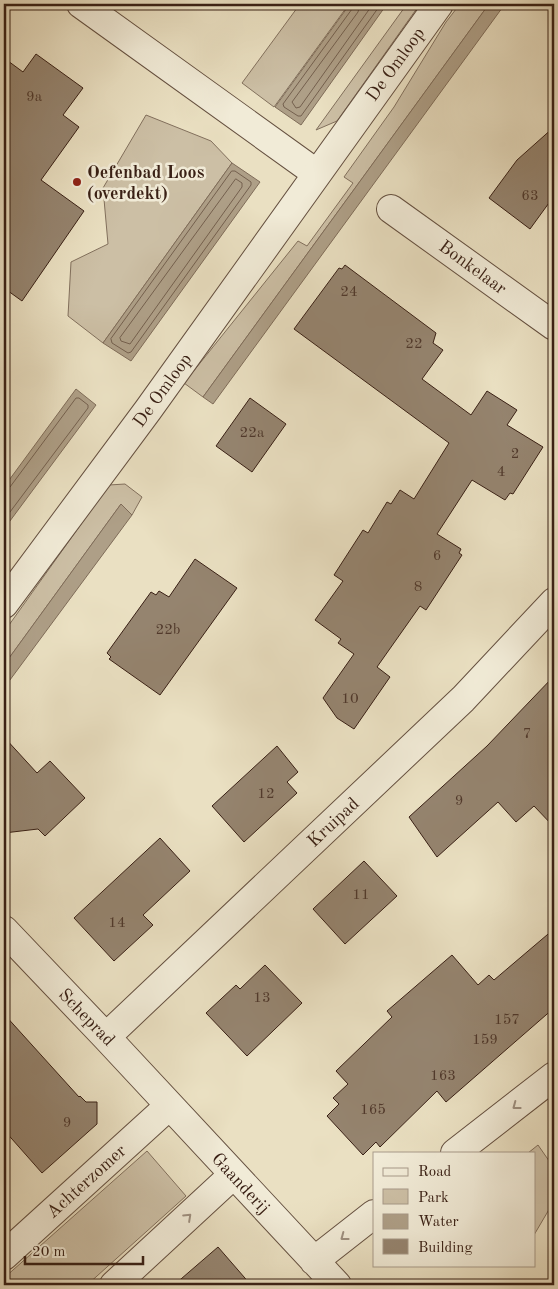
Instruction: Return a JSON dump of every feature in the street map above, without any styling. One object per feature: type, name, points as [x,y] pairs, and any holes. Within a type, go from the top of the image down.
[{"type":"street","points":[[81,4],[316,173]]},
{"type":"street","name":"De Omloop","points":[[4,604],[148,410],[316,173],[439,4]]},
{"type":"street","name":"Bonkelaar","points":[[391,209],[554,326]]},
{"type":"street","name":"Kruipad","points":[[106,1037],[463,699],[554,602]]},
{"type":"street","name":"Scheprad","points":[[4,930],[169,1106]]},
{"type":"street","points":[[456,1152],[554,1076]]},
{"type":"street","name":"Gaanderij","points":[[169,1106],[337,1285]]},
{"type":"street","name":"Achterzomer","points":[[4,1256],[169,1106]]},
{"type":"street","points":[[114,1285],[234,1176]]},
{"type":"street","points":[[314,1260],[373,1215]]},
{"type":"green space","points":[[300,4],[349,4],[274,107],[242,83]]},
{"type":"green space","points":[[407,4],[420,4],[337,121],[316,130]]},
{"type":"green space","points":[[460,4],[489,4],[203,397],[184,383],[298,241],[307,246],[353,183],[344,177],[394,107],[446,22]]},
{"type":"green space","points":[[146,115],[211,141],[232,163],[103,343],[68,316],[71,262],[108,244],[103,188]]},
{"type":"green space","points":[[125,484],[142,497],[132,515],[121,504],[4,665],[4,632],[109,485]]},
{"type":"green space","points":[[538,1145],[554,1168],[554,1201],[536,1232],[536,1152],[529,1152]]},
{"type":"green space","points":[[147,1151],[186,1196],[87,1285],[4,1285],[4,1278]]},
{"type":"water","points":[[350,4],[387,4],[301,125],[275,107]]},
{"type":"water","points":[[489,4],[505,4],[213,404],[203,397]]},
{"type":"water","points":[[232,163],[260,182],[131,361],[103,343]]},
{"type":"water","points":[[76,389],[96,405],[4,529],[4,487]]},
{"type":"water","points":[[121,504],[132,515],[4,688],[4,665]]},
{"type":"building","points":[[36,54],[83,88],[63,115],[79,127],[41,180],[84,211],[22,301],[4,288],[4,58],[23,72]]},
{"type":"building","points":[[554,127],[554,196],[530,229],[489,198],[517,160]]},
{"type":"building","points":[[345,265],[436,333],[433,343],[443,350],[422,379],[471,415],[487,391],[517,410],[507,425],[543,447],[513,494],[510,493],[505,500],[472,480],[437,534],[461,549],[459,553],[462,555],[426,610],[420,606],[377,667],[390,677],[354,729],[337,718],[323,698],[354,654],[338,643],[341,639],[315,620],[343,581],[334,575],[363,530],[368,533],[387,502],[391,504],[400,490],[414,499],[449,443],[294,329],[339,268],[342,269]]},
{"type":"building","points":[[250,398],[286,424],[252,472],[216,446]]},
{"type":"building","points":[[195,559],[237,588],[160,695],[109,659],[111,657],[107,653],[151,592],[156,595],[159,591],[169,597]]},
{"type":"building","points":[[554,676],[554,827],[534,806],[516,822],[498,802],[437,857],[409,817],[487,746]]},
{"type":"building","points":[[4,737],[37,773],[50,761],[85,798],[45,836],[38,829],[4,833]]},
{"type":"building","points":[[277,746],[298,772],[287,782],[297,793],[244,842],[212,806]]},
{"type":"building","points":[[160,838],[190,871],[143,915],[153,925],[114,961],[74,918]]},
{"type":"building","points":[[364,861],[397,896],[345,944],[313,909]]},
{"type":"building","points":[[554,929],[554,1008],[446,1102],[437,1091],[380,1147],[376,1142],[363,1155],[327,1116],[339,1104],[333,1098],[348,1084],[336,1071],[392,1017],[387,1011],[452,955],[478,985],[489,975],[494,980]]},
{"type":"building","points":[[265,965],[302,1003],[247,1056],[206,1013],[236,985],[240,989]]},
{"type":"building","points":[[4,1014],[79,1097],[86,1102],[97,1102],[97,1124],[42,1173],[4,1130]]},
{"type":"building","points":[[218,1247],[251,1285],[174,1285]]},
{"type":"place","name":"Oefenbad Loos (overdekt)","points":[[77,182]]}]
